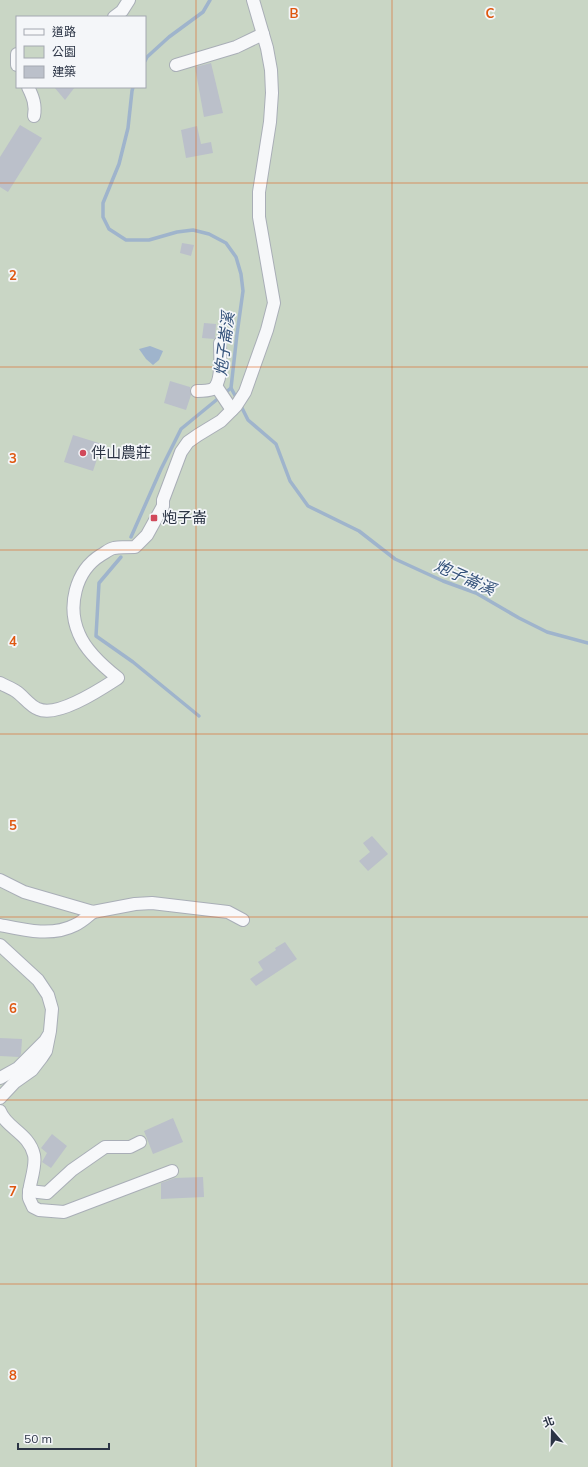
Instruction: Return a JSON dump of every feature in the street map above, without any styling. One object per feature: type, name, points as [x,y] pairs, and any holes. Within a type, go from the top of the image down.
[{"type":"street","points":[[115,16],[122,11],[130,0]]},
{"type":"street","points":[[0,683],[16,691],[32,705],[43,711],[56,709],[90,696],[118,678],[102,664],[79,635],[73,609],[78,581],[92,560],[112,548],[135,547],[147,535],[163,506],[163,500],[181,452],[188,442],[221,421],[244,392],[267,330],[274,303],[259,216],[259,192],[270,122],[272,93],[270,70],[263,34],[253,0]]},
{"type":"street","points":[[176,65],[236,47],[263,34]]},
{"type":"street","points":[[28,88],[35,103],[36,109],[34,116]]},
{"type":"street","points":[[197,391],[211,390],[216,386],[220,375],[220,343]]},
{"type":"street","points":[[216,386],[232,406]]},
{"type":"street","points":[[0,880],[24,892],[93,912]]},
{"type":"street","points":[[0,926],[28,931],[57,931],[77,924],[93,912],[130,905],[152,903],[228,912],[243,920]]},
{"type":"street","points":[[0,945],[38,980],[48,995],[52,1009],[46,1051],[36,1067],[10,1087],[0,1098]]},
{"type":"street","points":[[0,1078],[18,1068],[45,1041],[50,1031]]},
{"type":"street","points":[[0,1111],[5,1121],[23,1136],[34,1155],[33,1177],[29,1191],[29,1198],[33,1207],[39,1210],[64,1212],[172,1170]]},
{"type":"street","points":[[29,1191],[47,1193],[72,1170],[105,1147],[130,1147],[140,1142]]},
{"type":"green space","points":[[0,0],[588,0],[588,1467],[0,1467]]},
{"type":"water","points":[[150,346],[163,351],[159,360],[153,365],[146,359],[139,349]]},
{"type":"building","points":[[211,63],[223,113],[204,117],[195,67]]},
{"type":"building","points":[[55,88],[74,88],[65,100]]},
{"type":"building","points":[[20,125],[42,138],[8,192],[0,187],[0,157]]},
{"type":"building","points":[[197,126],[201,144],[211,142],[213,153],[186,158],[181,130]]},
{"type":"building","points":[[182,243],[194,245],[191,256],[180,253]]},
{"type":"building","points":[[204,323],[216,324],[214,339],[202,338]]},
{"type":"building","points":[[170,381],[190,387],[191,395],[186,410],[164,403]]},
{"type":"building","name":"伴山農莊","points":[[73,435],[102,444],[93,471],[64,462]]},
{"type":"building","points":[[372,836],[388,854],[368,871],[359,861],[370,852],[363,843]]},
{"type":"building","points":[[285,942],[297,959],[256,986],[250,979],[263,970],[258,962]]},
{"type":"building","points":[[0,1038],[22,1039],[21,1054],[19,1057],[0,1056]]},
{"type":"building","points":[[173,1118],[183,1142],[153,1154],[144,1131]]},
{"type":"building","points":[[52,1134],[67,1146],[51,1168],[42,1162],[47,1153],[41,1148]]},
{"type":"building","points":[[203,1177],[204,1197],[161,1199],[161,1183],[175,1178]]},
{"type":"waterway","name":"炮子崙溪","points":[[146,59],[169,37],[203,12],[210,0]]},
{"type":"waterway","name":"炮子崙溪","points":[[133,88],[128,128],[119,164],[103,203],[103,217],[109,229],[126,240],[149,240],[177,232],[193,230],[209,234],[226,243],[236,257],[241,274],[243,291],[231,388],[237,399]]},
{"type":"waterway","points":[[131,537],[161,469],[181,429],[231,388]]},
{"type":"waterway","name":"炮子崙溪","points":[[240,404],[248,420],[276,444],[290,481],[308,506],[359,531],[395,559],[443,581],[476,593],[519,618],[547,632],[588,643]]},
{"type":"waterway","points":[[121,557],[99,583],[96,636],[133,662],[199,716]]},
{"type":"place","name":"伴山農莊","points":[[83,453]]},
{"type":"place","name":"炮子崙","points":[[154,518]]}]
